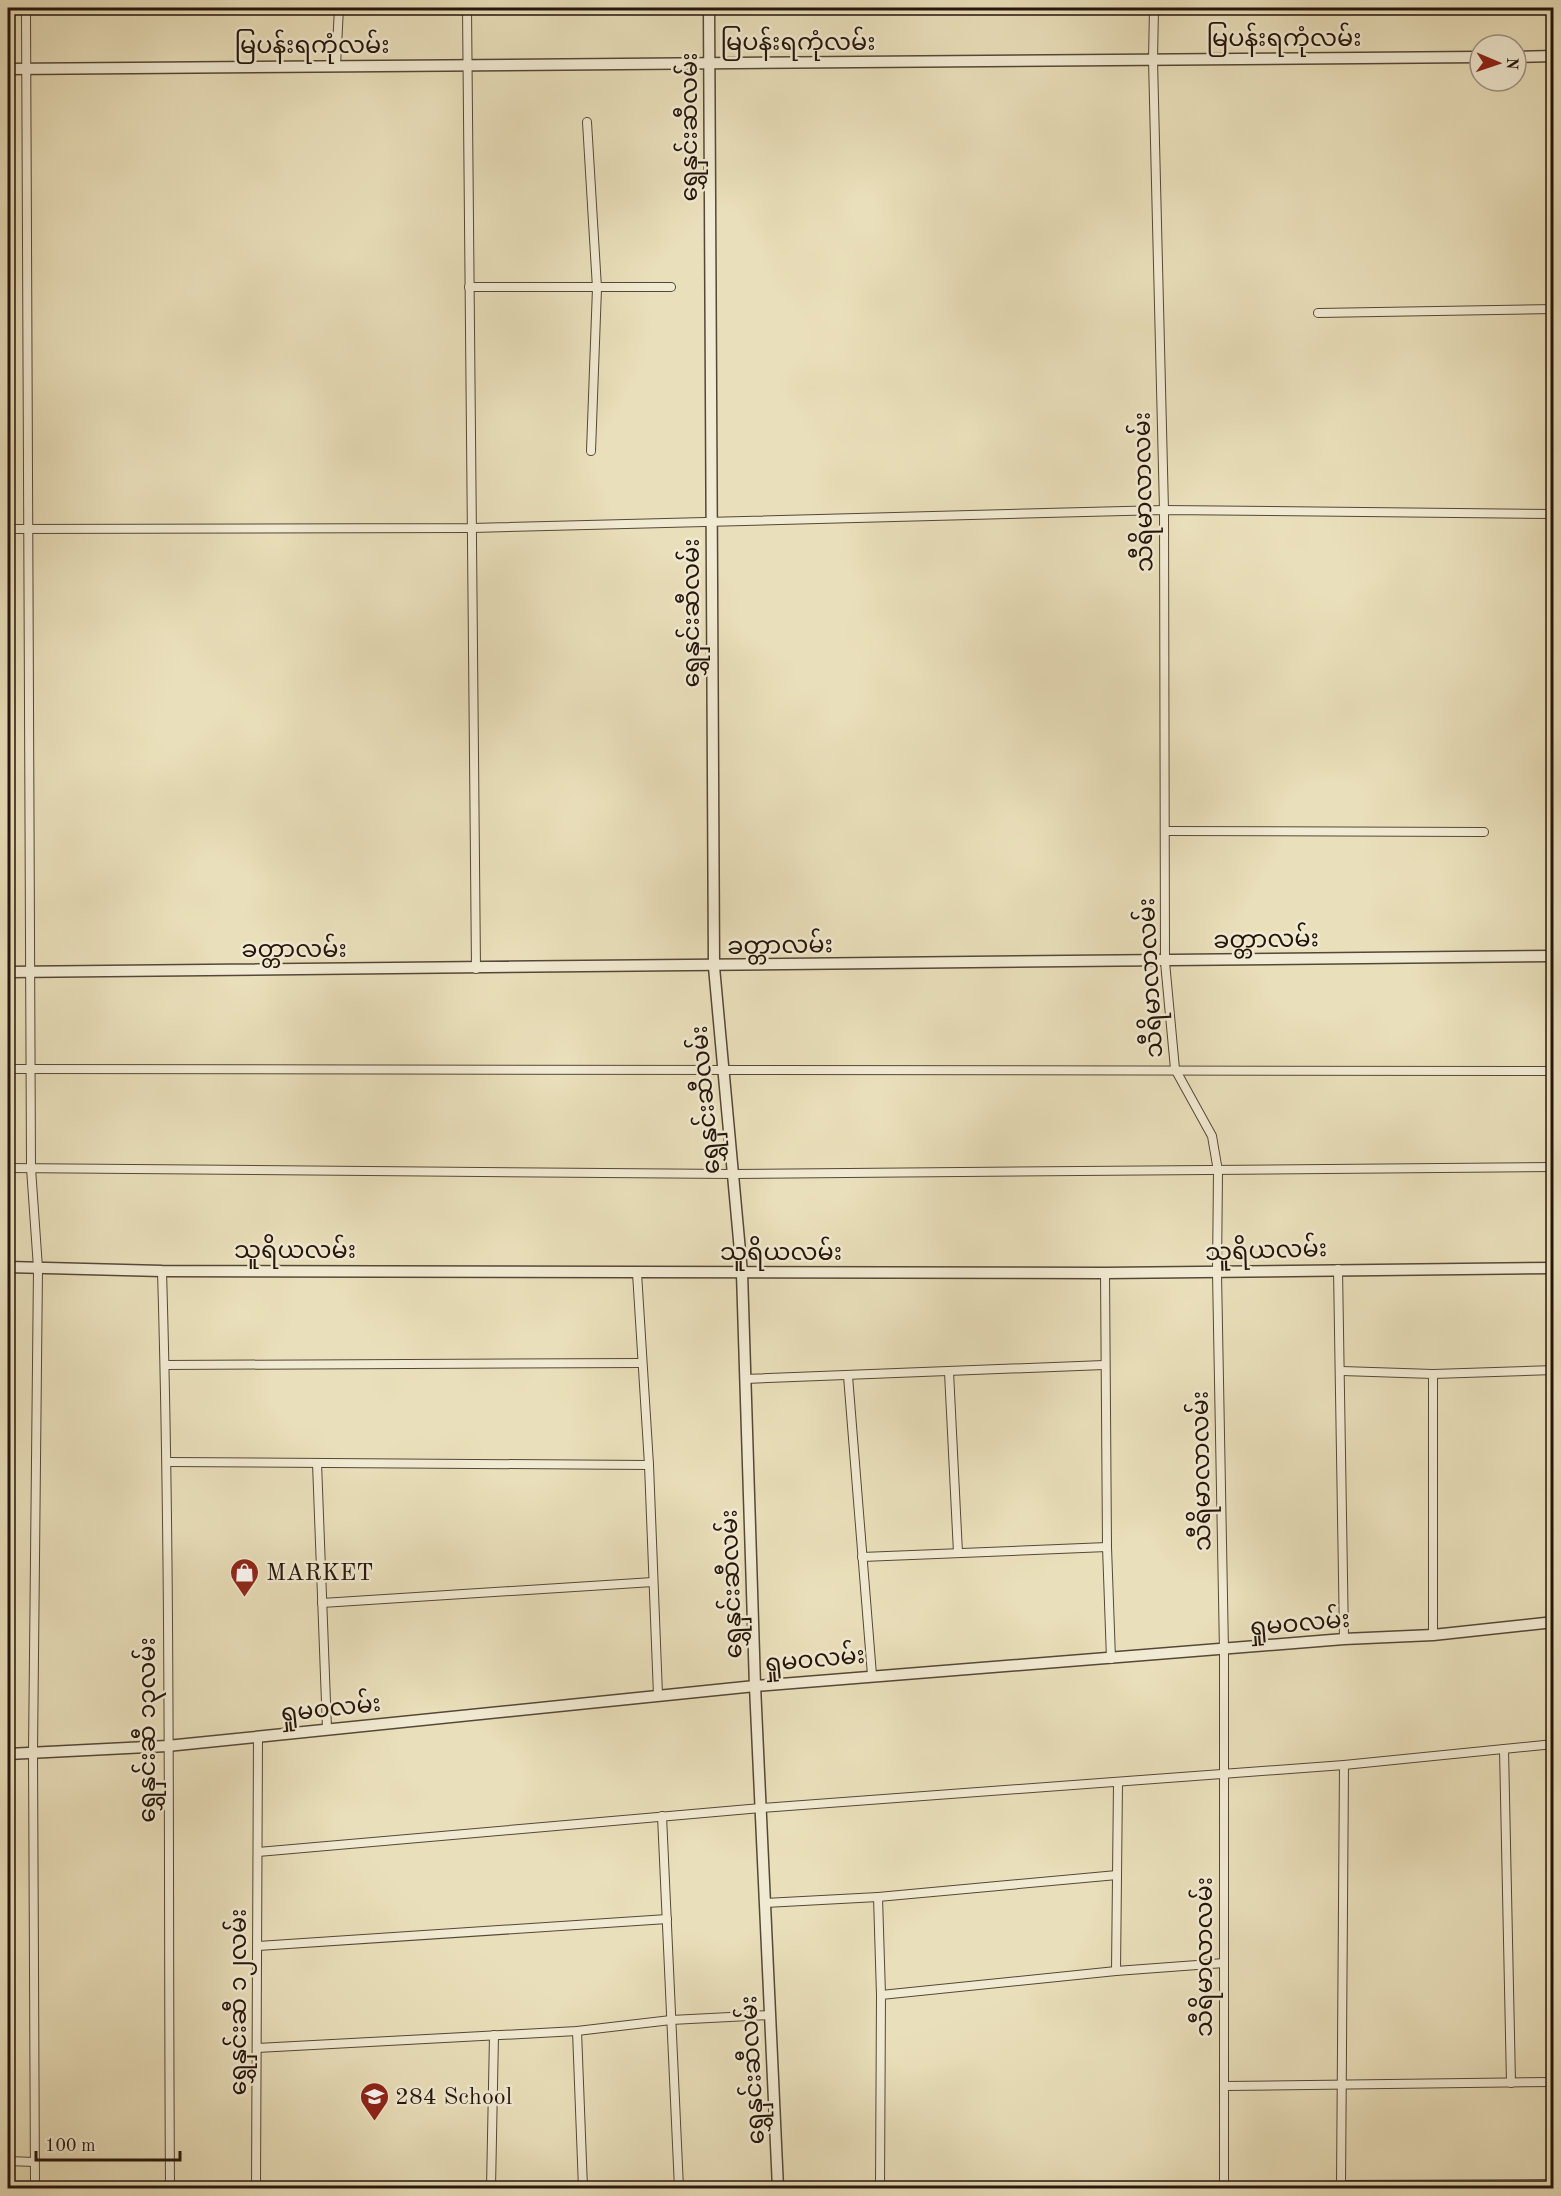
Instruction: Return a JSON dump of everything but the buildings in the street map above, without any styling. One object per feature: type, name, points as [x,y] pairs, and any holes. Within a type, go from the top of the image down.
[{"type":"street","points":[[26,8],[31,1168],[38,1268],[33,1752],[34,2188]]},
{"type":"street","points":[[336,66],[339,8]]},
{"type":"street","points":[[467,8],[476,969]]},
{"type":"street","name":"ရွှေနှင်းဆီလမ်း","points":[[709,8],[714,967],[741,1273],[755,1686],[778,2188]]},
{"type":"street","name":"သီရိမာလာလမ်း","points":[[1154,8],[1153,60],[1164,510],[1165,962],[1175,1069],[1212,1136],[1218,1172],[1217,1273],[1224,1651],[1224,2188]]},
{"type":"street","points":[[1528,57],[1554,56]]},
{"type":"street","name":"မြပန်းရကုံလမ်း","points":[[8,69],[1468,57]]},
{"type":"street","points":[[587,122],[597,288],[591,451]]},
{"type":"street","points":[[469,287],[671,287]]},
{"type":"street","points":[[1318,313],[1554,309]]},
{"type":"street","points":[[8,529],[472,528],[712,524],[1164,510],[1554,514]]},
{"type":"street","points":[[1165,831],[1484,832]]},
{"type":"street","name":"ခတ္တာလမ်း","points":[[8,972],[714,967],[1554,956]]},
{"type":"street","points":[[8,1068],[1554,1071]]},
{"type":"street","points":[[8,1168],[733,1174],[1218,1172],[1554,1167]]},
{"type":"street","name":"သူရိယလမ်း","points":[[8,1267],[162,1271],[638,1273],[1217,1273],[1338,1269],[1554,1268]]},
{"type":"street","points":[[1338,1269],[1342,1371],[1344,1640]]},
{"type":"street","name":"ရွှေနှင်းဆီ ၁၃လမ်း","points":[[162,1271],[168,1462],[166,1746],[170,2188]]},
{"type":"street","points":[[638,1273],[649,1464],[658,1695]]},
{"type":"street","points":[[1105,1273],[1104,1365],[1111,1659]]},
{"type":"street","points":[[165,1365],[642,1363]]},
{"type":"street","points":[[745,1379],[1104,1365]]},
{"type":"street","points":[[1342,1371],[1433,1374],[1554,1370]]},
{"type":"street","points":[[949,1372],[958,1553]]},
{"type":"street","points":[[1433,1374],[1433,1635]]},
{"type":"street","points":[[848,1376],[872,1675]]},
{"type":"street","points":[[168,1462],[649,1464]]},
{"type":"street","points":[[317,1463],[327,1729]]},
{"type":"street","points":[[862,1557],[1107,1547]]},
{"type":"street","points":[[322,1603],[653,1582]]},
{"type":"street","name":"ရှုမဝလမ်း","points":[[8,1754],[166,1746],[872,1675],[1433,1635],[1554,1622]]},
{"type":"street","name":"ရွှေနှင်းဆီ ၁၂လမ်း","points":[[256,2188],[258,1736]]},
{"type":"street","points":[[258,1852],[761,1808],[1344,1765],[1554,1744]]},
{"type":"street","points":[[1504,1749],[1511,2083]]},
{"type":"street","points":[[1344,1765],[1341,2187],[1554,2184]]},
{"type":"street","points":[[1116,1971],[1118,1782]]},
{"type":"street","points":[[662,1816],[679,2188]]},
{"type":"street","points":[[765,1903],[878,1897],[1117,1875]]},
{"type":"street","points":[[878,1897],[881,1995],[880,2188]]},
{"type":"street","points":[[258,1946],[667,1919]]},
{"type":"street","points":[[881,1995],[1116,1971],[1224,1963]]},
{"type":"street","points":[[257,2048],[577,2031],[671,2020],[770,2015]]},
{"type":"street","points":[[577,2031],[583,2188]]},
{"type":"street","points":[[491,2188],[494,2035]]},
{"type":"street","points":[[1224,2086],[1554,2082]]},
{"type":"street","points":[[8,2161],[34,2162]]},
{"type":"place","name":"MARKET","points":[[245,1598]]},
{"type":"place","name":"284 School","points":[[374,2122]]}]
